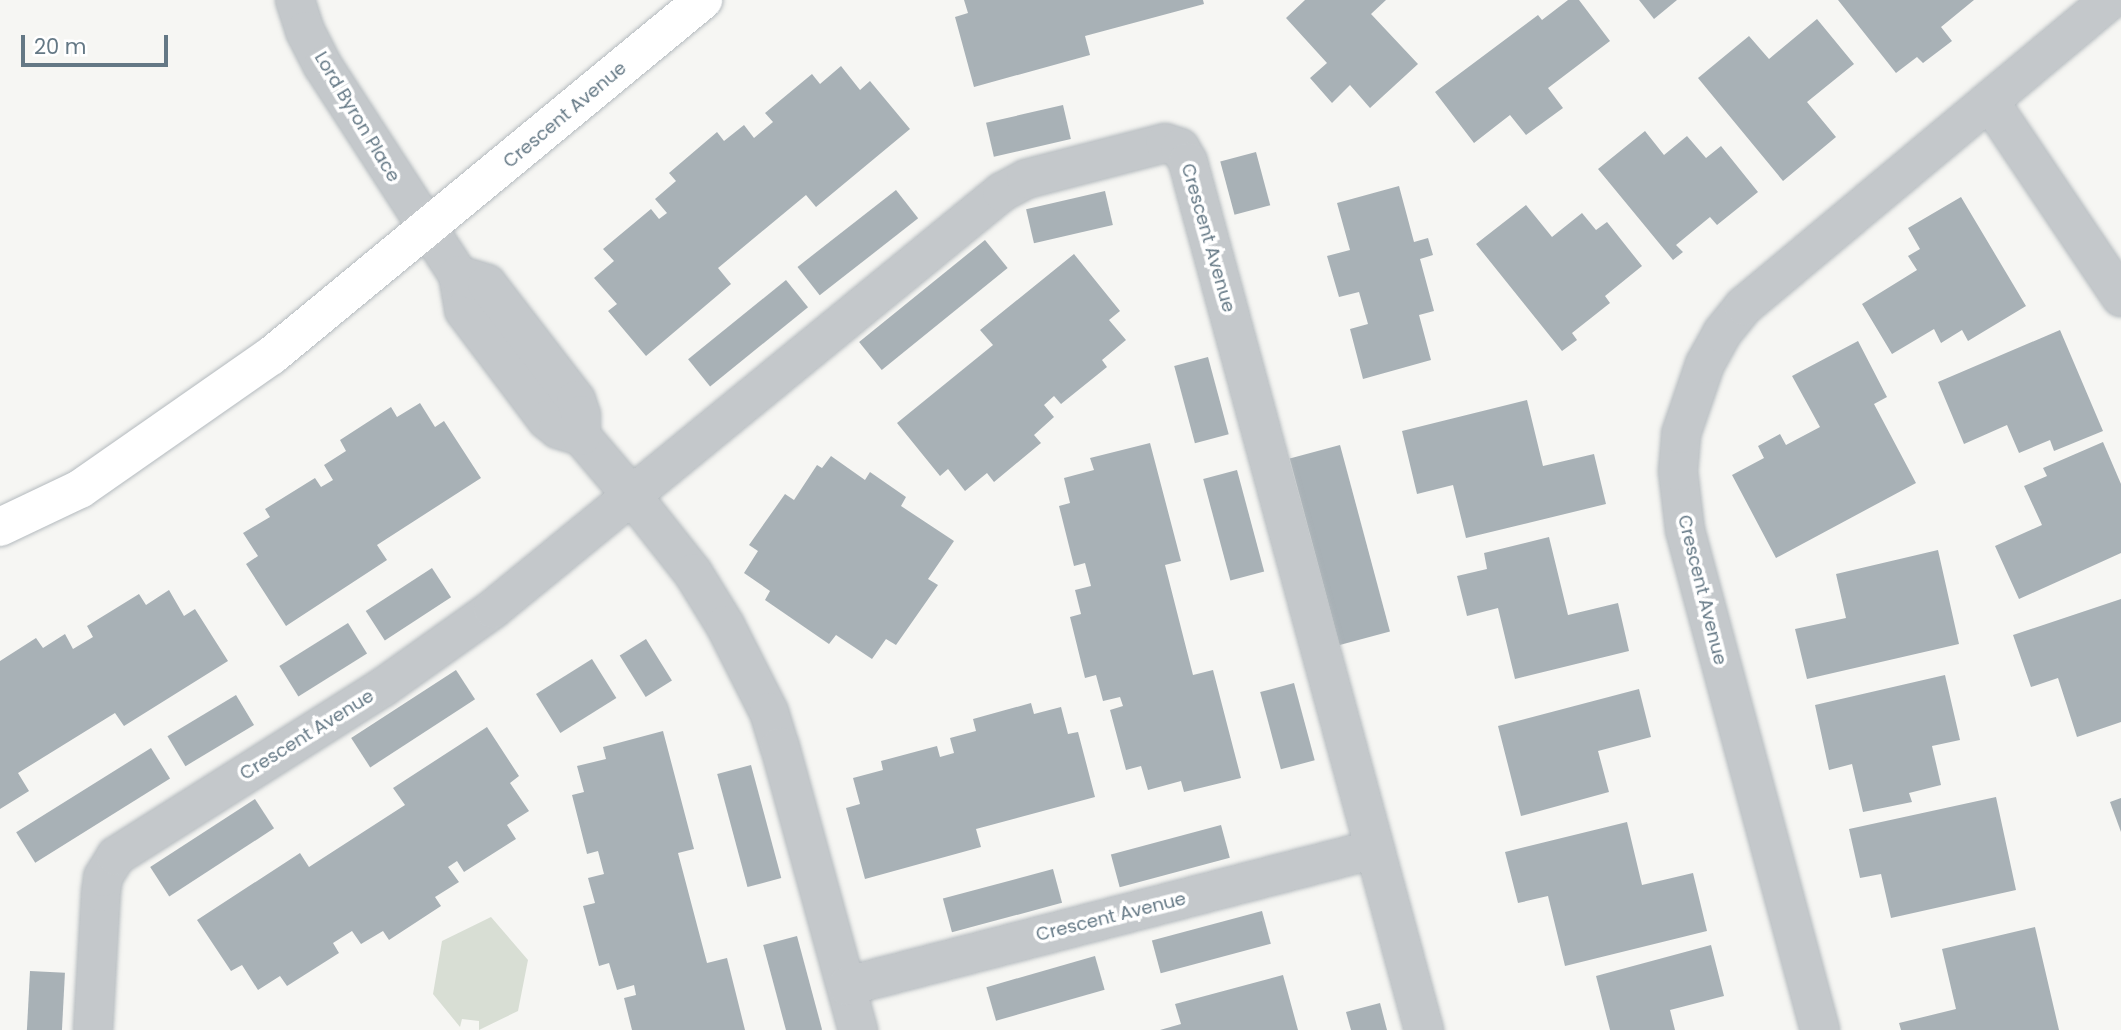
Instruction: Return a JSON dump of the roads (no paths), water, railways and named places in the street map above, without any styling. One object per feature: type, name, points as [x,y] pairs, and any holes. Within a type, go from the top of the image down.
[{"type":"street","name":"Lord Byron Place","points":[[295,0],[305,31],[323,66],[426,230]]},
{"type":"street","name":"Crescent Avenue","points":[[0,527],[92,481],[271,356],[703,0]]},
{"type":"street","name":"Crescent Avenue","points":[[1820,1030],[1685,530],[1678,471],[1681,433],[1705,364],[1722,333],[1744,306],[2110,0]]},
{"type":"street","points":[[1990,102],[2121,297]]},
{"type":"street","name":"Crescent Avenue","points":[[93,1030],[101,891],[103,877],[116,856],[437,650],[633,497],[1002,192],[1026,179],[1173,144],[1180,148],[1188,162],[1424,1030]]},
{"type":"street","points":[[426,230],[458,275],[464,310],[547,420],[558,429],[581,436],[693,573],[719,615],[769,712],[858,1030]]},
{"type":"street","name":"Crescent Avenue","points":[[847,986],[1375,849]]}]
